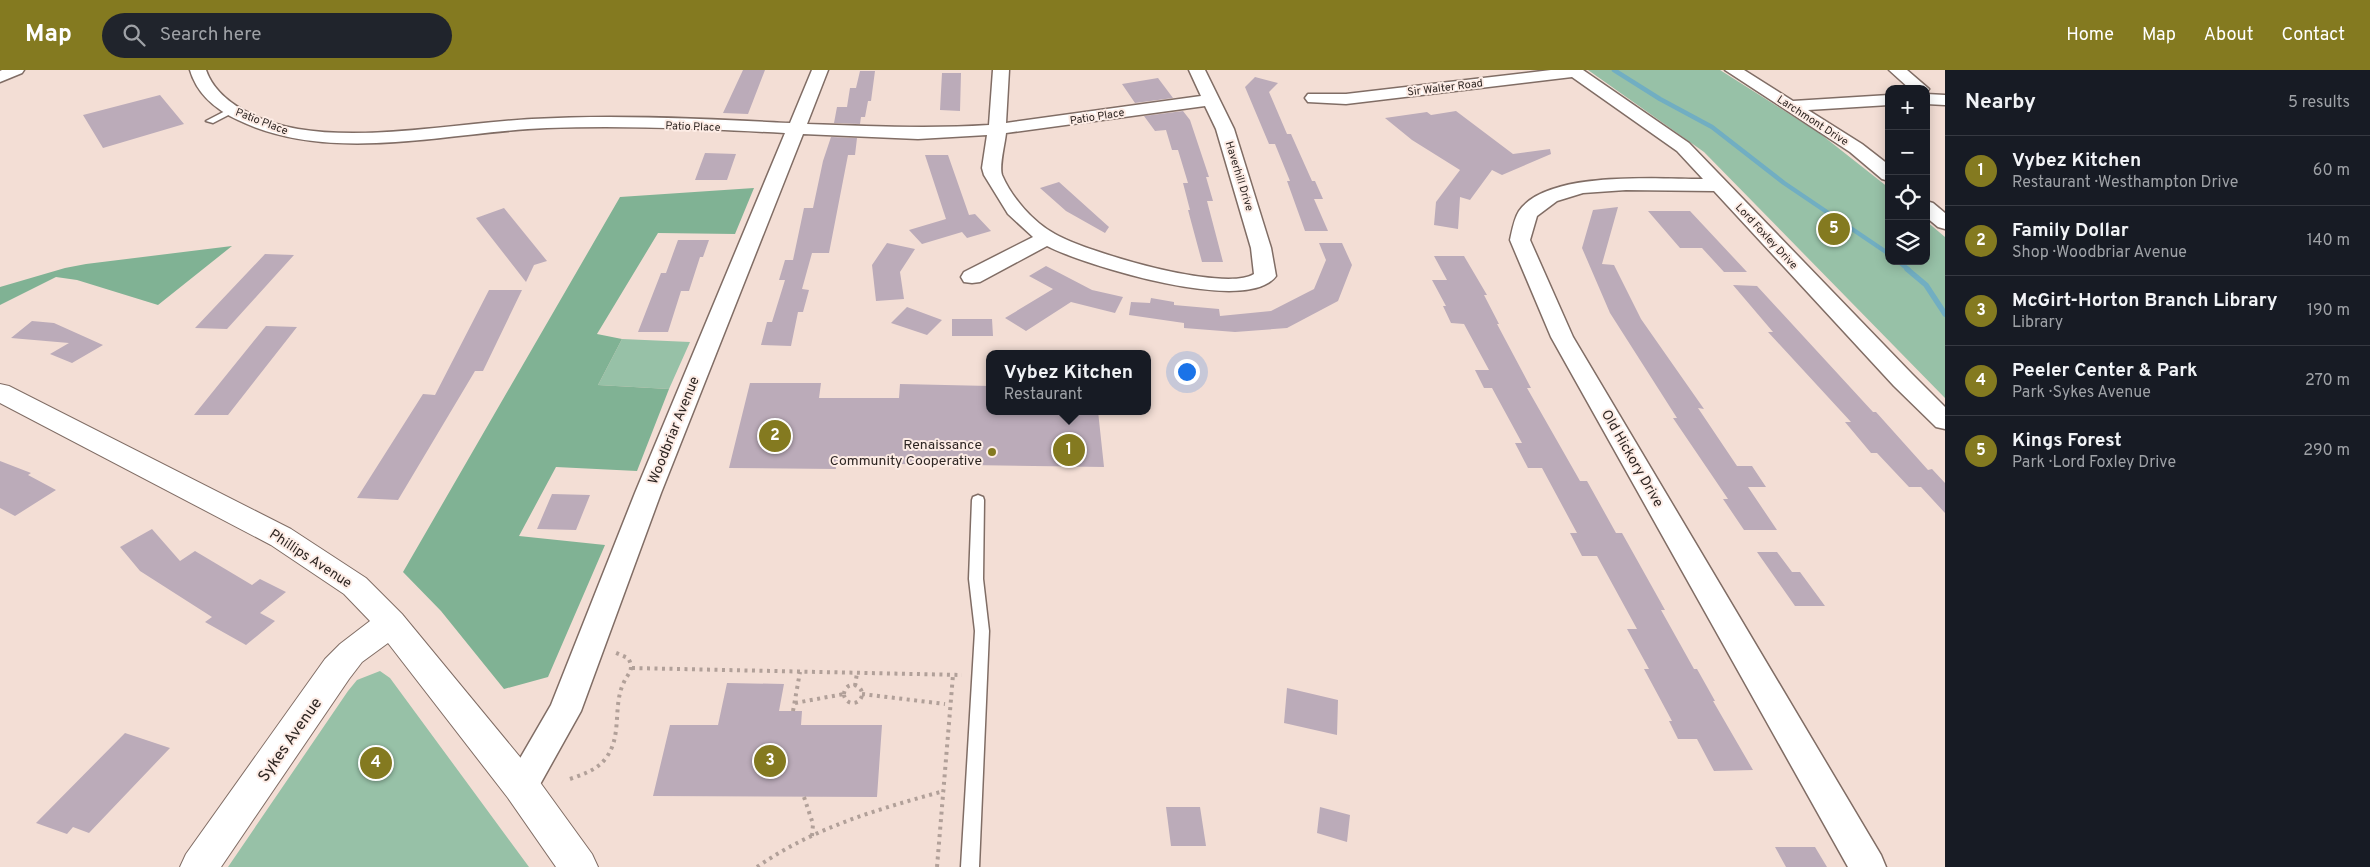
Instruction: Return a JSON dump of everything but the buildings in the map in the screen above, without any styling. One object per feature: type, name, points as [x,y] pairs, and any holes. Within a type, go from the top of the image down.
[{"type":"street","points":[[0,77],[16,70]]},
{"type":"street","name":"Patio Place","points":[[198,70],[204,88],[216,100],[234,110],[280,130],[337,138],[386,136],[517,125],[582,123],[918,134],[998,130],[1212,100]]},
{"type":"street","name":"Woodbriar Avenue","points":[[520,786],[565,711],[651,484],[820,70]]},
{"type":"street","points":[[972,277],[1048,238],[1024,218],[1007,200],[991,173],[998,130],[1001,70]]},
{"type":"street","name":"Haverhill Drive","points":[[1048,238],[1114,265],[1157,275],[1229,285],[1256,282],[1265,276],[1261,248],[1226,130],[1197,70]]},
{"type":"street","name":"Larchmont Drive","points":[[1734,70],[1856,148],[1885,172]]},
{"type":"street","points":[[1897,70],[1931,96]]},
{"type":"street","name":"Sir Walter Road","points":[[1314,98],[1346,99],[1386,95],[1573,71]]},
{"type":"street","name":"Lord Foxley Drive","points":[[1573,71],[1683,147],[1902,380],[1945,421]]},
{"type":"street","points":[[1793,106],[1885,100]]},
{"type":"street","name":"Old Hickory Drive","points":[[1719,185],[1626,184],[1581,187],[1550,197],[1528,213],[1520,240],[1562,337],[1868,867]]},
{"type":"street","points":[[1930,210],[1944,222]]},
{"type":"street","name":"Phillips Avenue","points":[[0,392],[281,537],[355,586],[391,623],[520,786],[579,867]]},
{"type":"street","name":"Sykes Avenue","points":[[199,867],[337,669],[351,653],[391,623]]},
{"type":"lane","points":[[210,121],[234,110]]},
{"type":"lane","points":[[970,867],[982,632],[976,579],[978,500]]},
{"type":"path","points":[[570,778],[593,770],[614,747],[621,690],[624,678],[631,672],[632,668],[628,657],[614,652]]},
{"type":"path","points":[[632,668],[962,675]]},
{"type":"path","points":[[793,711],[800,672]]},
{"type":"path","points":[[855,686],[857,673]]},
{"type":"path","points":[[937,867],[954,675]]},
{"type":"path","points":[[855,686],[860,688],[862,694],[859,700],[850,702],[844,694],[846,689],[855,686]]},
{"type":"path","points":[[795,703],[844,694]]},
{"type":"path","points":[[862,694],[945,704]]},
{"type":"path","points":[[757,867],[772,856],[812,836],[886,807],[944,791]]},
{"type":"path","points":[[804,797],[813,824],[812,836]]},
{"type":"green space","points":[[1588,70],[1720,70],[1818,132],[1885,185],[1885,265],[1930,265],[1930,224],[1945,237],[1945,398],[1704,152]]},
{"type":"green space","points":[[754,188],[735,234],[658,233],[597,334],[622,339],[598,385],[669,389],[637,471],[556,467],[519,536],[605,545],[548,677],[504,689],[441,611],[403,572],[620,197]]},
{"type":"green space","points":[[232,246],[158,305],[77,280],[56,277],[0,305],[0,287],[65,268]]},
{"type":"green space","points":[[622,339],[690,342],[669,389],[598,385]]},
{"type":"green space","points":[[380,671],[390,678],[529,867],[228,867],[348,691],[357,680]]},
{"type":"waterway","points":[[1614,70],[1660,99],[1712,127],[1784,183],[1885,251]]},
{"type":"waterway","points":[[1903,265],[1909,270]]},
{"type":"waterway","points":[[1907,269],[1926,285],[1945,314]]},
{"type":"place","name":"Kings Forest","points":[[1834,229]]},
{"type":"place","name":"Family Dollar","points":[[775,436]]},
{"type":"place","name":"Vybez Kitchen","points":[[1069,450]]},
{"type":"place","name":"Renaissance Community Cooperative","points":[[992,452]]},
{"type":"place","name":"McGirt-Horton Branch Library","points":[[770,761]]},
{"type":"place","name":"Peeler Center & Park","points":[[376,763]]}]
